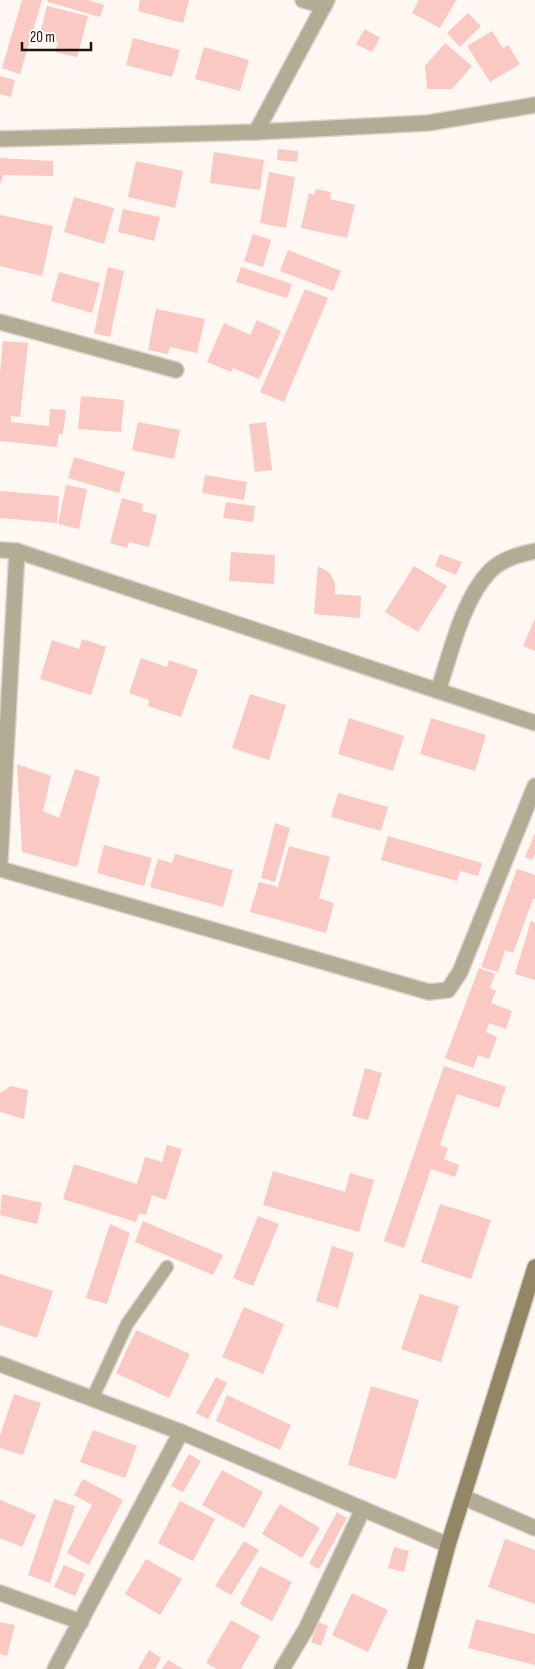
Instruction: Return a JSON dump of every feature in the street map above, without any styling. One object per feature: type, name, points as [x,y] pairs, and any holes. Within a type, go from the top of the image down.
[{"type":"street","points":[[256,132],[325,3],[303,0]]},
{"type":"street","points":[[0,139],[256,132],[428,123],[535,104]]},
{"type":"street","points":[[0,322],[176,370]]},
{"type":"street","points":[[0,550],[17,551],[535,724]]},
{"type":"street","points":[[0,862],[17,551]]},
{"type":"street","points":[[438,691],[470,600],[490,570],[513,556],[535,551]]},
{"type":"street","points":[[0,869],[429,992],[448,990],[460,972],[535,786]]},
{"type":"street","points":[[415,1669],[448,1545],[535,1267]]},
{"type":"street","points":[[0,1364],[93,1397],[181,1432],[448,1545]]},
{"type":"street","points":[[55,1669],[181,1432]]},
{"type":"street","points":[[463,1497],[535,1528]]},
{"type":"street","points":[[282,1669],[306,1629],[363,1509]]},
{"type":"street","points":[[0,1593],[81,1622]]},
{"type":"lane","points":[[93,1397],[127,1324],[167,1267]]},
{"type":"building","points":[[22,0],[42,0],[20,74],[2,68]]},
{"type":"building","points":[[48,0],[88,0],[104,5],[100,17],[48,2]]},
{"type":"building","points":[[140,0],[189,0],[183,23],[138,11]]},
{"type":"building","points":[[419,0],[456,0],[440,28],[412,13]]},
{"type":"building","points":[[47,6],[88,16],[77,57],[55,52],[58,42],[39,38]]},
{"type":"building","points":[[468,13],[481,26],[460,47],[447,33]]},
{"type":"building","points":[[365,29],[380,38],[372,52],[356,44]]},
{"type":"building","points":[[492,31],[503,48],[508,45],[520,64],[490,82],[467,46]]},
{"type":"building","points":[[133,38],[180,50],[172,77],[126,65]]},
{"type":"building","points":[[445,43],[472,66],[452,89],[427,89],[425,66]]},
{"type":"building","points":[[204,47],[249,60],[240,91],[195,79]]},
{"type":"building","points":[[0,76],[15,80],[11,97],[0,94]]},
{"type":"building","points":[[278,149],[298,151],[297,162],[277,160]]},
{"type":"building","points":[[214,152],[264,160],[260,190],[210,183]]},
{"type":"building","points":[[0,158],[53,161],[53,176],[3,175],[0,185]]},
{"type":"building","points":[[136,161],[183,171],[175,208],[128,197]]},
{"type":"building","points":[[269,172],[295,177],[286,228],[260,223]]},
{"type":"building","points":[[316,189],[331,192],[330,199],[355,205],[347,238],[301,228],[309,193],[314,195]]},
{"type":"building","points":[[74,197],[114,208],[104,244],[64,232]]},
{"type":"building","points":[[123,209],[160,217],[154,241],[118,232]]},
{"type":"building","points":[[0,215],[53,226],[42,276],[0,266]]},
{"type":"building","points":[[253,234],[271,240],[263,267],[244,261]]},
{"type":"building","points":[[288,250],[341,271],[333,291],[280,271]]},
{"type":"building","points":[[108,267],[124,271],[110,337],[94,333]]},
{"type":"building","points":[[241,267],[292,284],[287,298],[236,282]]},
{"type":"building","points":[[59,272],[100,283],[92,313],[51,301]]},
{"type":"building","points":[[305,289],[328,298],[284,402],[260,392]]},
{"type":"building","points":[[156,309],[205,319],[197,353],[170,347],[168,354],[148,350]]},
{"type":"building","points":[[257,320],[281,331],[259,379],[233,368],[231,372],[207,362],[224,323],[250,335]]},
{"type":"building","points":[[3,341],[28,343],[20,417],[11,416],[11,422],[49,426],[50,409],[66,410],[63,434],[59,434],[57,447],[0,441],[0,373]]},
{"type":"building","points":[[81,396],[124,400],[121,432],[78,429]]},
{"type":"building","points":[[138,422],[180,430],[174,459],[132,450]]},
{"type":"building","points":[[266,422],[272,470],[255,472],[249,424]]},
{"type":"building","points":[[74,457],[125,472],[119,493],[68,478]]},
{"type":"building","points":[[205,475],[247,482],[244,500],[202,493]]},
{"type":"building","points":[[66,485],[87,489],[79,529],[58,524]]},
{"type":"building","points":[[0,491],[59,496],[57,523],[0,518]]},
{"type":"building","points":[[122,498],[143,504],[142,511],[157,515],[149,547],[129,542],[127,548],[110,543]]},
{"type":"building","points":[[226,502],[255,506],[253,522],[223,518]]},
{"type":"building","points":[[231,552],[275,555],[274,584],[229,581]]},
{"type":"building","points":[[440,554],[462,562],[456,575],[435,566]]},
{"type":"building","points":[[318,566],[330,573],[335,583],[335,594],[361,596],[360,618],[314,614]]},
{"type":"building","points":[[414,566],[447,586],[418,632],[385,612]]},
{"type":"building","points":[[535,618],[535,651],[523,646]]},
{"type":"building","points":[[82,639],[106,647],[91,695],[40,679],[52,640],[79,649]]},
{"type":"building","points":[[141,658],[167,667],[169,660],[198,670],[181,717],[148,706],[149,700],[129,693]]},
{"type":"building","points":[[250,694],[286,705],[269,760],[232,748]]},
{"type":"building","points":[[349,718],[404,736],[393,771],[338,754]]},
{"type":"building","points":[[431,718],[486,735],[475,771],[420,754]]},
{"type":"building","points":[[17,764],[51,776],[43,811],[59,818],[75,769],[100,777],[77,867],[22,852]]},
{"type":"building","points":[[338,793],[388,807],[381,831],[331,817]]},
{"type":"building","points":[[275,823],[290,828],[275,882],[261,878]]},
{"type":"building","points":[[535,833],[535,854],[532,860],[525,857]]},
{"type":"building","points":[[388,836],[482,863],[478,876],[460,871],[457,881],[381,860]]},
{"type":"building","points":[[104,845],[152,858],[144,886],[97,873]]},
{"type":"building","points":[[289,846],[330,857],[319,898],[334,903],[326,933],[250,912],[259,882],[278,887]]},
{"type":"building","points":[[175,854],[233,870],[223,907],[150,887],[158,859],[172,863]]},
{"type":"building","points":[[517,869],[535,875],[535,899],[533,899],[513,953],[505,950],[498,972],[481,967]]},
{"type":"building","points":[[531,921],[535,923],[535,980],[515,974]]},
{"type":"building","points":[[479,968],[495,974],[490,988],[496,991],[491,1003],[512,1011],[506,1029],[489,1023],[486,1032],[497,1037],[489,1059],[478,1055],[473,1068],[445,1058]]},
{"type":"building","points":[[444,1066],[506,1087],[499,1108],[457,1094],[440,1145],[448,1148],[444,1159],[459,1165],[455,1177],[431,1169],[404,1248],[384,1241]]},
{"type":"building","points":[[365,1068],[382,1073],[368,1120],[352,1116]]},
{"type":"building","points":[[11,1086],[28,1090],[24,1119],[0,1112],[0,1093]]},
{"type":"building","points":[[167,1145],[182,1149],[166,1200],[152,1195],[146,1215],[139,1213],[136,1222],[63,1199],[74,1164],[137,1184],[145,1157],[162,1162]]},
{"type":"building","points":[[273,1171],[345,1192],[350,1173],[374,1180],[359,1232],[263,1205]]},
{"type":"building","points":[[2,1194],[42,1203],[37,1224],[0,1215]]},
{"type":"building","points":[[440,1204],[491,1220],[471,1279],[421,1262]]},
{"type":"building","points":[[258,1216],[279,1224],[253,1286],[233,1278]]},
{"type":"building","points":[[143,1221],[223,1255],[213,1275],[135,1242]]},
{"type":"building","points":[[110,1224],[130,1233],[107,1304],[86,1298]]},
{"type":"building","points":[[332,1246],[354,1253],[338,1308],[316,1301]]},
{"type":"building","points":[[0,1274],[53,1291],[37,1338],[0,1325]]},
{"type":"building","points":[[420,1294],[459,1306],[441,1362],[401,1349]]},
{"type":"building","points":[[244,1307],[284,1324],[263,1374],[222,1357]]},
{"type":"building","points":[[136,1330],[190,1354],[169,1398],[116,1373]]},
{"type":"building","points":[[216,1377],[227,1383],[208,1419],[196,1413]]},
{"type":"building","points":[[371,1386],[419,1400],[396,1479],[348,1465]]},
{"type":"building","points":[[14,1394],[41,1403],[23,1455],[0,1448],[0,1435]]},
{"type":"building","points":[[227,1395],[291,1425],[280,1450],[216,1421]]},
{"type":"building","points":[[93,1430],[137,1446],[125,1478],[80,1462]]},
{"type":"building","points":[[189,1454],[201,1461],[183,1492],[171,1486]]},
{"type":"building","points":[[222,1470],[263,1492],[244,1528],[202,1505]]},
{"type":"building","points":[[83,1479],[123,1500],[89,1565],[67,1553],[92,1505],[74,1495]]},
{"type":"building","points":[[54,1499],[75,1506],[50,1583],[28,1575]]},
{"type":"building","points":[[0,1500],[36,1515],[22,1547],[0,1538]]},
{"type":"building","points":[[180,1501],[215,1519],[193,1561],[158,1543]]},
{"type":"building","points":[[280,1504],[320,1528],[302,1558],[262,1534]]},
{"type":"building","points":[[337,1512],[347,1518],[319,1569],[309,1564]]},
{"type":"building","points":[[505,1539],[535,1550],[535,1604],[488,1587]]},
{"type":"building","points":[[244,1541],[259,1550],[231,1595],[215,1586]]},
{"type":"building","points":[[394,1547],[409,1551],[404,1572],[388,1568]]},
{"type":"building","points":[[146,1559],[182,1579],[160,1615],[125,1594]]},
{"type":"building","points":[[64,1565],[85,1574],[75,1596],[54,1587]]},
{"type":"building","points":[[260,1566],[292,1582],[272,1621],[240,1604]]},
{"type":"building","points":[[352,1593],[388,1610],[368,1652],[332,1635]]},
{"type":"building","points":[[476,1619],[535,1634],[535,1665],[468,1648]]},
{"type":"building","points":[[231,1620],[260,1636],[241,1669],[217,1669],[206,1663]]},
{"type":"building","points":[[0,1622],[15,1625],[7,1656],[0,1654]]},
{"type":"building","points":[[318,1622],[328,1626],[321,1646],[311,1642]]},
{"type":"building","points":[[149,1650],[161,1658],[155,1669],[138,1669]]},
{"type":"building","points":[[168,1660],[183,1669],[162,1669]]}]
